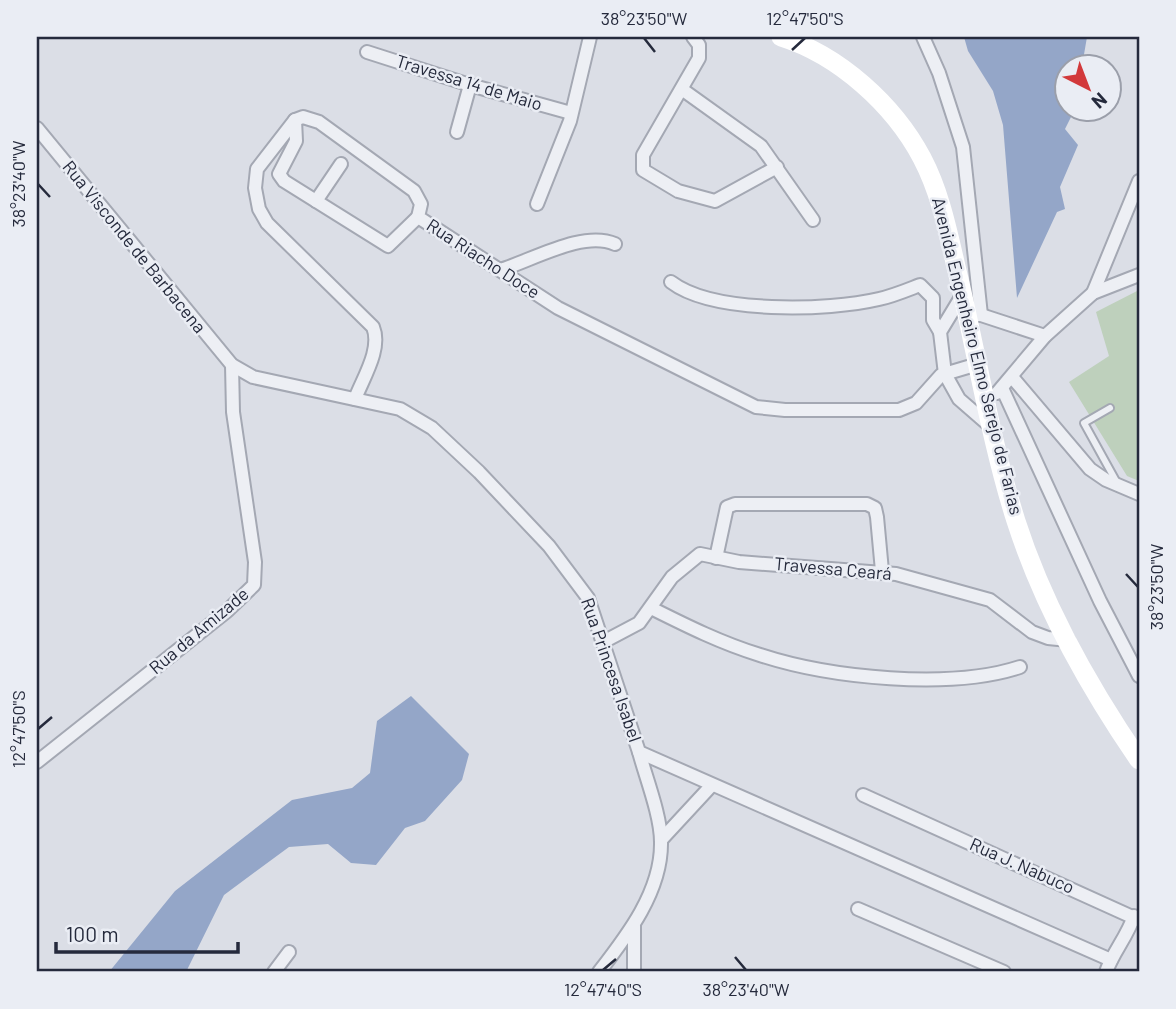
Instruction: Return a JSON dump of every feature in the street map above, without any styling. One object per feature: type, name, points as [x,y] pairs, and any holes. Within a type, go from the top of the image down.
[{"type":"main road","name":"Avenida Engenheiro Elmo Serejo de Farias","points":[[781,37],[830,60],[867,88],[904,129],[922,158],[938,194],[962,294],[975,315],[978,364],[985,402],[1017,522],[1068,640],[1100,699],[1139,760]]},
{"type":"street","points":[[537,204],[563,143],[590,37]]},
{"type":"street","points":[[693,37],[699,45],[699,58],[643,155],[642,166],[647,174],[678,191],[715,201],[777,167]]},
{"type":"street","points":[[923,37],[939,72],[963,147],[975,315],[1045,336]]},
{"type":"street","name":"Travessa 14 de Maio","points":[[367,51],[470,85],[571,113]]},
{"type":"street","points":[[457,132],[470,85]]},
{"type":"street","points":[[682,90],[753,140],[777,167],[813,220]]},
{"type":"street","name":"Rua Riacho Doce","points":[[295,120],[303,117],[319,122],[406,184],[419,197],[421,209],[418,217],[558,308],[730,396],[765,410],[899,410],[916,403],[945,374],[978,364]]},
{"type":"street","points":[[295,120],[296,141],[280,178],[388,246],[418,217]]},
{"type":"street","points":[[295,120],[257,169],[256,195],[267,223],[373,327],[376,341],[374,352],[355,398]]},
{"type":"street","name":"Rua Visconde de Barbacena","points":[[37,128],[232,365]]},
{"type":"street","points":[[316,201],[341,164]]},
{"type":"street","points":[[1093,293],[1139,181]]},
{"type":"street","points":[[500,270],[584,240],[601,239],[615,244]]},
{"type":"street","points":[[985,402],[1012,377],[1045,336],[1093,293],[1139,275]]},
{"type":"street","points":[[671,282],[685,291],[710,299],[773,307],[855,303],[880,299],[920,285],[933,299],[933,320],[940,332],[945,374],[959,398],[990,425]]},
{"type":"street","points":[[940,332],[962,294]]},
{"type":"street","name":"Rua Princesa Isabel","points":[[232,365],[253,377],[400,408],[418,417],[479,472],[549,546],[580,585],[605,641],[621,702],[639,752],[1108,966]]},
{"type":"street","name":"Rua da Amizade","points":[[37,762],[227,611],[254,584],[255,562],[233,412],[232,365]]},
{"type":"street","points":[[1012,377],[1090,469],[1118,486],[1139,494]]},
{"type":"street","points":[[1002,388],[1094,589],[1126,649],[1135,659],[1139,676]]},
{"type":"street","points":[[716,558],[727,507],[734,504],[867,504],[875,508],[882,571]]},
{"type":"street","name":"Travessa Ceará","points":[[605,641],[639,623],[672,577],[694,556],[700,554],[716,558],[882,571],[989,600],[1032,632],[1048,638],[1068,640]]},
{"type":"street","points":[[651,608],[706,636],[763,656],[831,671],[960,680],[992,676],[1020,667]]},
{"type":"street","points":[[1126,649],[1139,642]]},
{"type":"street","points":[[598,972],[634,926],[657,869],[661,841],[639,752]]},
{"type":"street","points":[[661,841],[711,786]]},
{"type":"street","name":"Rua J. Nabuco","points":[[863,795],[1137,918],[1108,966]]},
{"type":"street","points":[[858,909],[1004,972]]},
{"type":"street","points":[[634,926],[634,972]]},
{"type":"street","points":[[274,972],[289,952]]},
{"type":"lane","points":[[1110,408],[1084,423],[1118,486]]},
{"type":"green space","points":[[1139,290],[1139,481],[1127,476],[1069,382],[1109,356],[1096,312]]},
{"type":"water","points":[[964,37],[1087,37],[1084,52],[1054,52],[1054,122],[1068,122],[1065,129],[1078,145],[1060,187],[1065,209],[1057,212],[1017,298],[1003,125],[993,91],[968,51]]},
{"type":"water","points":[[411,696],[469,754],[462,780],[425,821],[405,828],[376,865],[351,863],[328,844],[289,847],[224,895],[186,972],[109,972],[175,891],[292,800],[352,788],[370,773],[377,721]]}]
